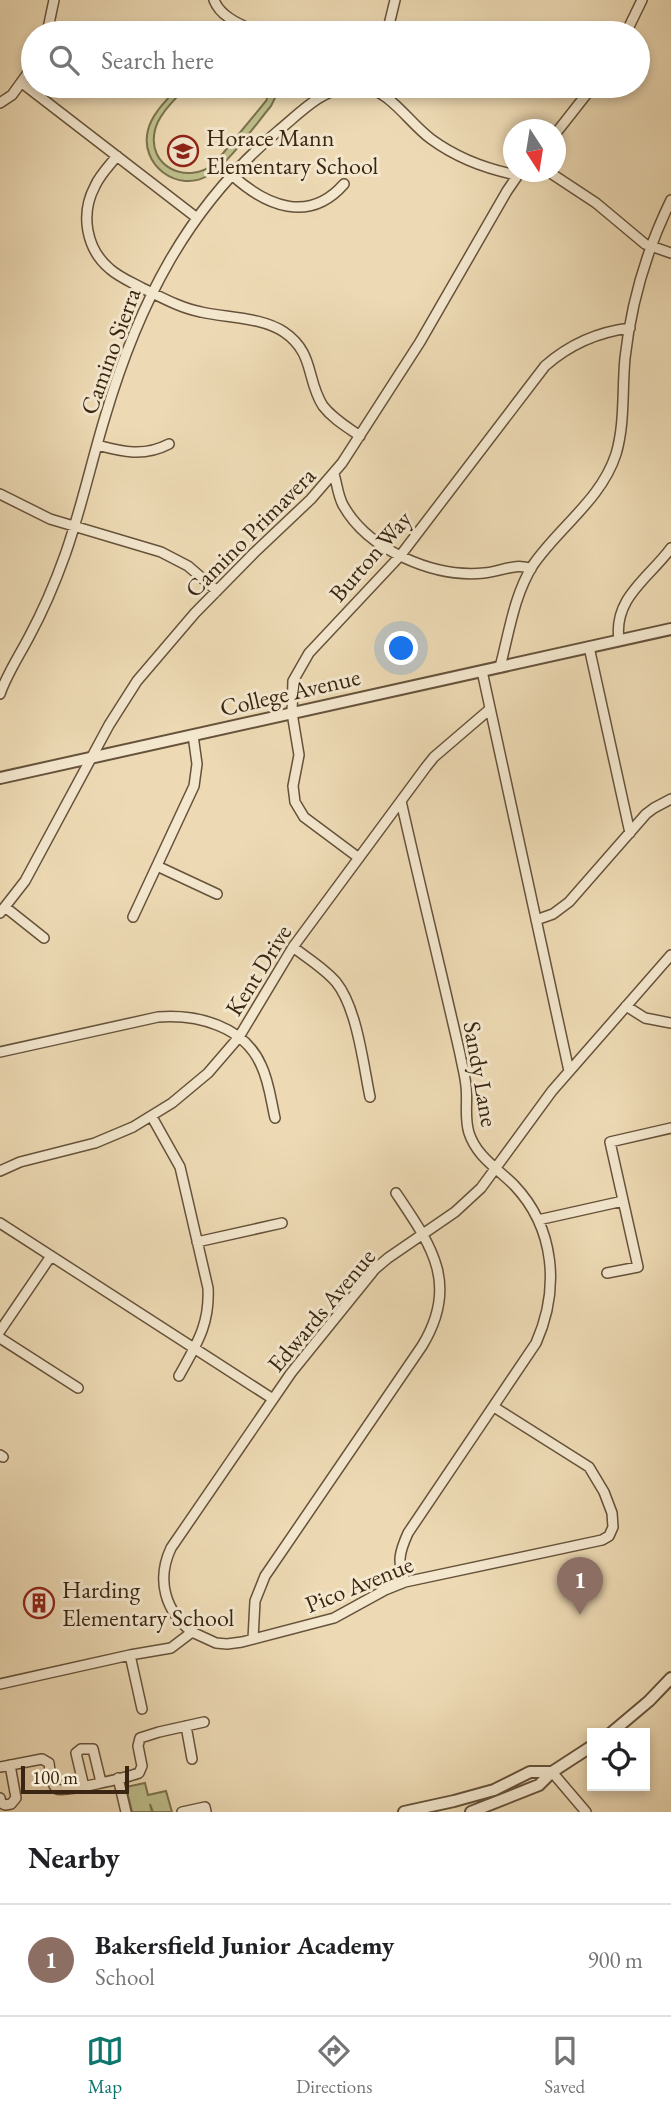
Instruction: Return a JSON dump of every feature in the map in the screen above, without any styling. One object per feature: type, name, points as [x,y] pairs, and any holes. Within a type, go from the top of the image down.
[{"type":"street","points":[[50,21],[54,0]]},
{"type":"street","points":[[214,0],[224,15],[236,21]]},
{"type":"street","points":[[390,21],[395,0]]},
{"type":"street","points":[[632,21],[642,0]]},
{"type":"street","points":[[0,103],[21,84]]},
{"type":"street","points":[[42,98],[197,218]]},
{"type":"street","name":"Camino Sierra","points":[[0,694],[50,592],[74,527],[118,373],[151,292],[167,262],[197,218],[232,175],[272,136],[319,98]]},
{"type":"street","points":[[566,119],[583,98]]},
{"type":"street","points":[[390,99],[419,129],[450,152],[483,166],[503,170]]},
{"type":"street","points":[[117,156],[90,195],[86,218],[95,251],[108,268],[117,275],[186,308],[263,323],[284,332],[300,347],[306,357],[323,405],[337,421],[360,436]]},
{"type":"street","points":[[232,175],[255,194],[276,204],[300,207],[329,198],[344,184]]},
{"type":"street","name":"Camino Primavera","points":[[2,910],[25,881],[122,702],[153,660],[217,591],[312,499],[334,474],[420,342],[514,182]]},
{"type":"street","points":[[564,182],[596,203],[645,244],[671,254]]},
{"type":"street","points":[[500,667],[524,581],[539,557],[594,495],[611,468],[619,442],[623,381],[636,298],[651,247],[671,200]]},
{"type":"street","name":"Burton Way","points":[[359,858],[308,820],[298,810],[295,802],[293,786],[299,755],[292,713],[293,681],[309,653],[400,556],[545,366],[557,355],[583,340],[630,328]]},
{"type":"street","points":[[97,445],[138,453],[150,452],[169,444]]},
{"type":"street","points":[[334,474],[340,499],[350,514],[374,538],[400,556],[452,572],[484,573],[519,566],[531,569]]},
{"type":"street","points":[[0,494],[31,511],[74,527],[161,552],[188,566],[217,591]]},
{"type":"street","points":[[619,640],[618,622],[624,603],[671,548]]},
{"type":"street","name":"College Avenue","points":[[0,778],[671,629]]},
{"type":"street","points":[[589,647],[629,833]]},
{"type":"street","points":[[482,671],[569,1071]]},
{"type":"street","name":"Kent Drive","points":[[0,1171],[20,1162],[115,1136],[152,1117],[199,1082],[239,1037],[293,947],[434,757],[490,709]]},
{"type":"street","points":[[133,917],[194,786],[197,764],[193,735]]},
{"type":"street","points":[[536,920],[553,914],[569,902],[629,833],[654,808],[671,799]]},
{"type":"street","name":"Sandy Lane","points":[[401,801],[466,1085],[466,1111],[470,1133],[481,1154],[516,1188],[538,1220],[547,1244],[551,1266],[548,1311],[537,1343],[408,1533],[398,1566],[405,1582]]},
{"type":"street","points":[[157,866],[217,894]]},
{"type":"street","points":[[2,910],[44,938]]},
{"type":"street","points":[[293,947],[326,972],[343,992],[352,1014],[370,1097]]},
{"type":"street","name":"Edwards Avenue","points":[[192,1632],[177,1618],[167,1600],[163,1579],[167,1558],[171,1548],[290,1373],[363,1282],[388,1258],[469,1200],[552,1091],[671,955]]},
{"type":"street","points":[[626,1006],[645,1018],[671,1023]]},
{"type":"street","points":[[0,1052],[151,1019],[185,1016],[212,1023],[239,1037],[256,1054],[275,1118]]},
{"type":"street","points":[[152,1117],[180,1167],[208,1288],[205,1326],[179,1376]]},
{"type":"street","points":[[607,1273],[638,1267],[610,1142],[671,1128]]},
{"type":"street","points":[[253,1639],[255,1601],[265,1576],[422,1346],[434,1324],[440,1298],[439,1272],[423,1234],[396,1193]]},
{"type":"street","points":[[538,1220],[623,1201]]},
{"type":"street","points":[[0,1223],[273,1399]]},
{"type":"street","points":[[197,1241],[282,1223]]},
{"type":"street","points":[[0,1331],[51,1256]]},
{"type":"street","points":[[0,1338],[78,1388]]},
{"type":"street","name":"Pico Avenue","points":[[192,1632],[216,1643],[227,1644],[253,1639],[334,1618],[405,1582],[602,1540],[609,1536],[612,1513],[589,1466],[494,1407]]},
{"type":"street","points":[[0,1684],[171,1648],[192,1632]]},
{"type":"street","points":[[130,1655],[142,1709]]},
{"type":"street","points":[[617,1728],[671,1678]]},
{"type":"street","points":[[0,1798],[5,1805],[11,1804],[16,1798],[5,1766],[42,1759],[48,1763],[53,1784],[58,1789],[62,1791],[84,1787],[135,1774],[141,1770],[138,1746],[140,1738],[204,1722]]},
{"type":"street","points":[[186,1726],[192,1759]]},
{"type":"street","points":[[84,1787],[76,1754],[81,1749],[93,1749],[101,1782]]},
{"type":"street","points":[[471,1812],[539,1785],[552,1772],[587,1749]]},
{"type":"street","points":[[404,1812],[494,1790],[530,1772],[552,1772],[586,1812]]},
{"type":"street","points":[[118,1778],[126,1812]]},
{"type":"street","points":[[182,1812],[205,1807],[206,1812]]},
{"type":"green space","points":[[168,98],[176,98],[160,118],[155,130],[157,154],[163,163],[172,169],[193,173],[215,163],[267,98],[275,98],[224,163],[209,175],[185,181],[164,173],[155,165],[149,154],[148,130]]},
{"type":"green space","points":[[145,1783],[148,1795],[166,1791],[172,1812],[153,1812],[150,1804],[152,1812],[132,1812],[126,1787]]},
{"type":"place","name":"Horace Mann Elementary School","points":[[183,151]]},
{"type":"place","name":"Harding Elementary School","points":[[39,1603]]},
{"type":"place","name":"Bakersfield Junior Academy","points":[[580,1615]]}]
